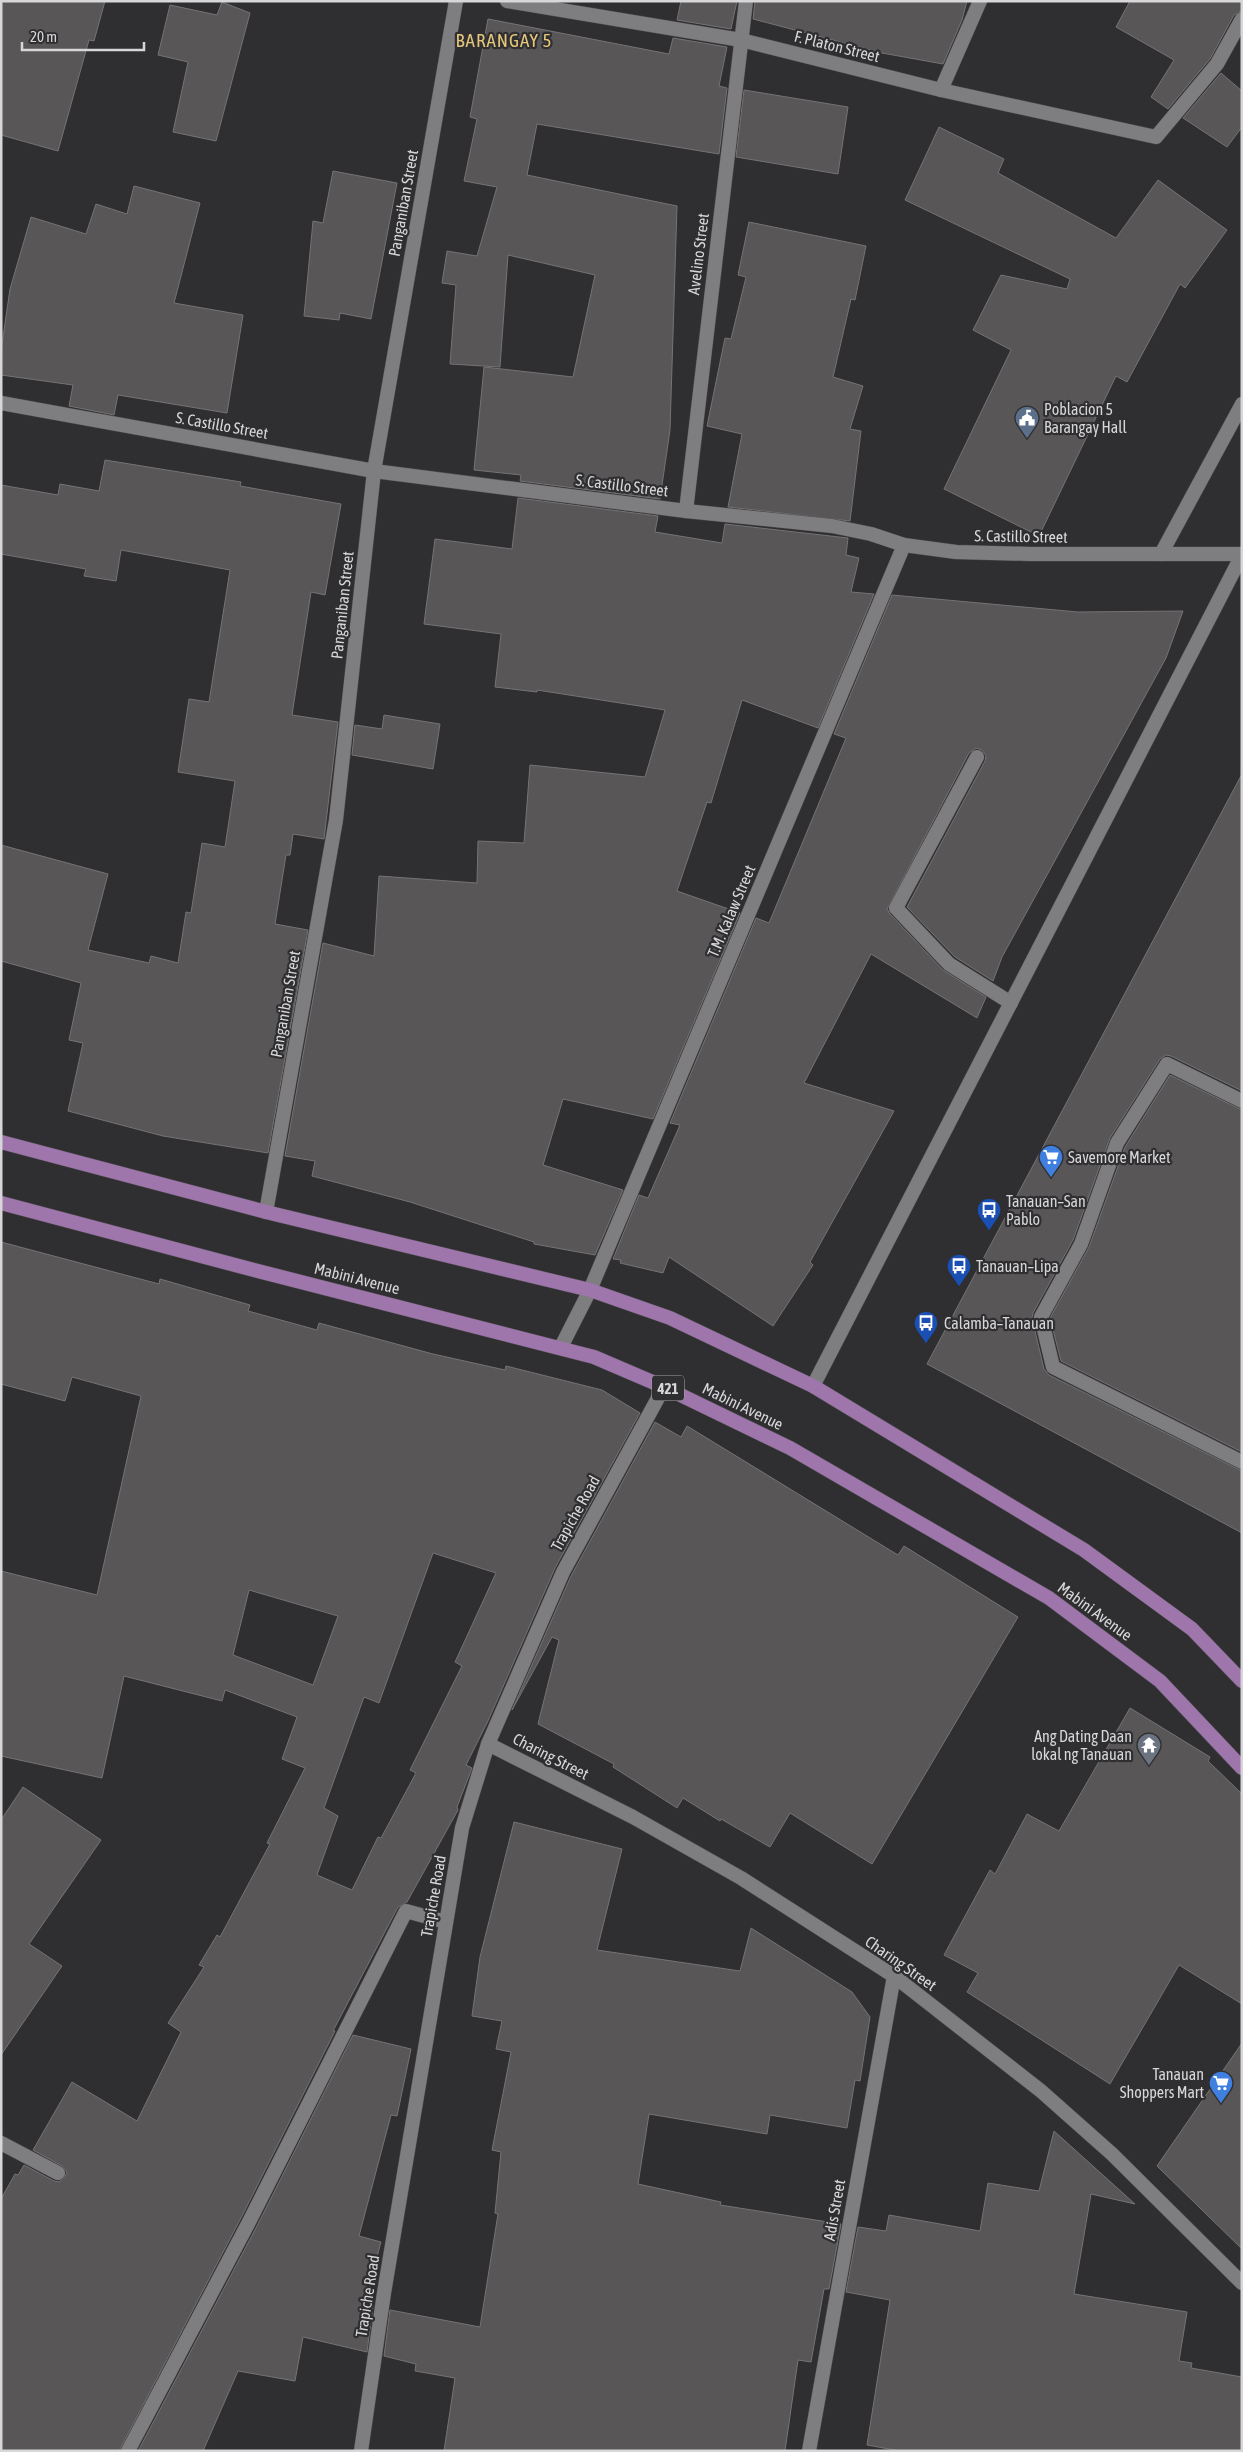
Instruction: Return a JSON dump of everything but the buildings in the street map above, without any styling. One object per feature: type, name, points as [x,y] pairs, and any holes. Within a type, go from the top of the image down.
[{"type":"main road","points":[[1,1142],[266,1212],[590,1290],[670,1318],[813,1386],[1084,1550],[1192,1630],[1242,1681]]},
{"type":"main road","name":"Mabini Avenue","points":[[1,1203],[594,1357],[664,1386],[790,1448],[1048,1598],[1160,1680],[1242,1768]]},
{"type":"street","name":"Panganiban Street","points":[[266,1212],[336,820],[374,471],[456,1]]},
{"type":"street","name":"F. Platon Street","points":[[507,1],[741,40],[941,90],[1156,136],[1217,64],[1242,19]]},
{"type":"street","name":"Avelino Street","points":[[686,511],[746,1]]},
{"type":"street","points":[[941,90],[980,1]]},
{"type":"street","name":"S. Castillo Street","points":[[1,403],[374,471],[686,511],[832,526],[871,534],[904,545],[956,552],[1242,554]]},
{"type":"street","points":[[1161,554],[1242,404]]},
{"type":"street","name":"T.M. Kalaw Street","points":[[561,1348],[590,1290],[904,545]]},
{"type":"street","points":[[813,1386],[1242,554]]},
{"type":"street","points":[[977,757],[896,908],[949,964],[1010,1003]]},
{"type":"street","points":[[1242,1101],[1167,1064],[1117,1143],[1081,1244],[1041,1318],[1053,1367],[1242,1462]]},
{"type":"street","name":"Trapiche Road","points":[[361,2451],[388,2273],[462,1828],[488,1744],[563,1572],[664,1386]]},
{"type":"street","name":"Charing Street","points":[[488,1744],[633,1817],[741,1878],[894,1976],[1040,2091],[1101,2144],[1242,2284]]},
{"type":"street","points":[[128,2451],[250,2220],[406,1911],[446,1922]]},
{"type":"street","name":"Adis Street","points":[[809,2451],[894,1976]]},
{"type":"street","points":[[1,2144],[58,2173]]},
{"type":"place","name":"Poblacion 5 Barangay Hall","points":[[1027,439]]},
{"type":"place","name":"Savemore Market","points":[[1051,1178]]},
{"type":"place","name":"Tanauan–San Pablo","points":[[989,1231]]},
{"type":"place","name":"Tanauan–Lipa","points":[[959,1287]]},
{"type":"place","name":"Calamba–Tanauan","points":[[926,1344]]},
{"type":"place","name":"Ang Dating Daan lokal ng Tanauan","points":[[1149,1766]]},
{"type":"place","name":"Tanauan Shoppers Mart","points":[[1221,2104]]},
{"type":"district","name":"BARANGAY 5","points":[[504,40]]}]
